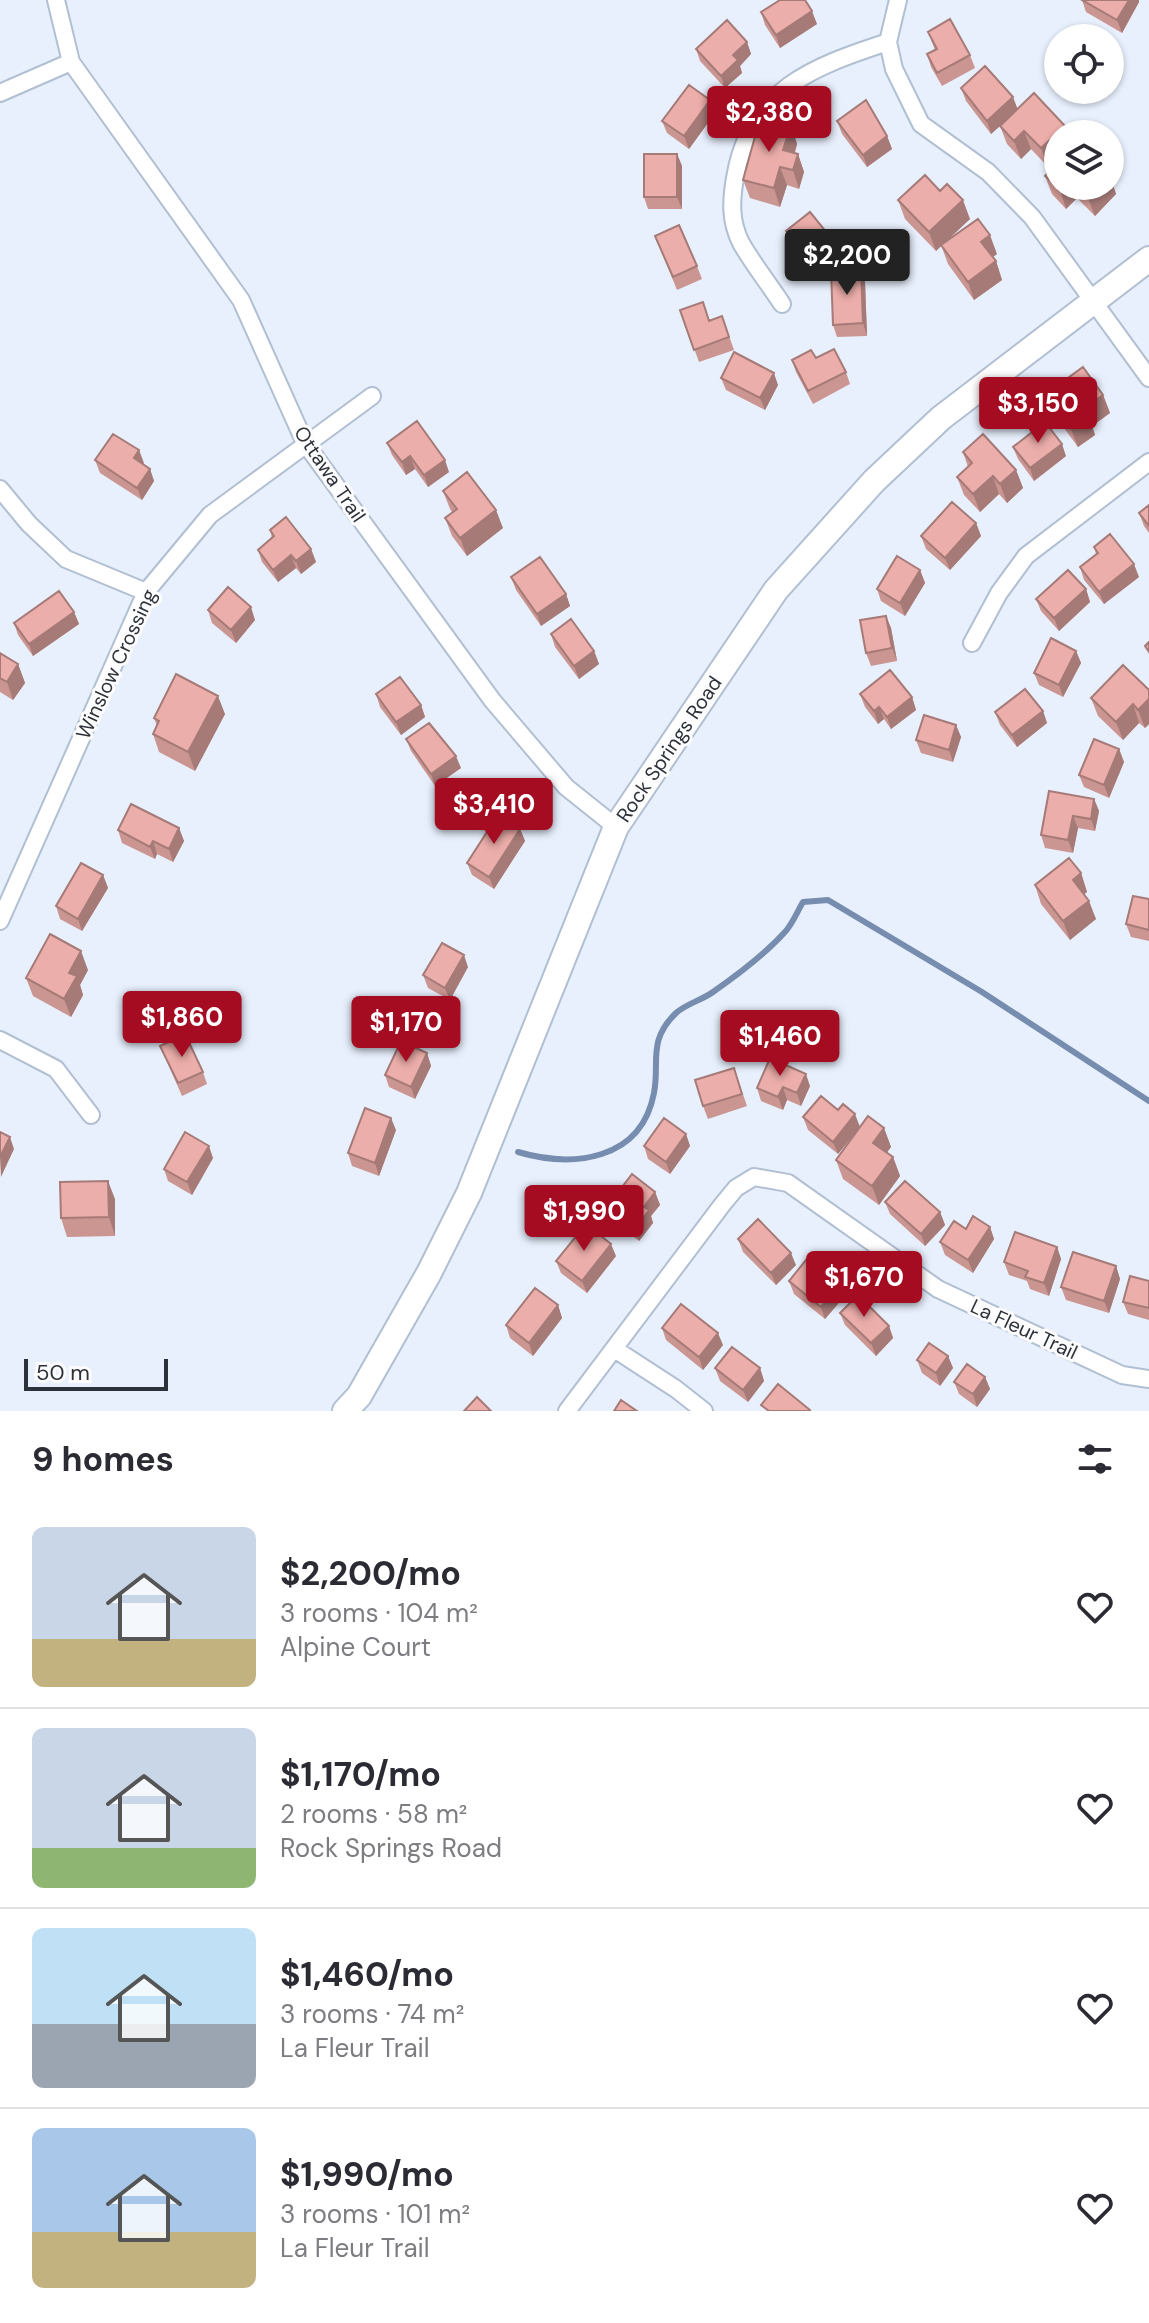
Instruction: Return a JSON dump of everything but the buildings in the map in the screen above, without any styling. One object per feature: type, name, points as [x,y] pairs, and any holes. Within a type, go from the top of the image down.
[{"type":"street","name":"Ottawa Trail","points":[[56,0],[71,62],[241,300],[305,443],[492,700],[566,787],[616,827]]},
{"type":"street","points":[[898,0],[888,42],[894,69],[921,124],[988,172],[1032,217],[1149,378]]},
{"type":"street","points":[[782,304],[741,242],[730,208],[739,151],[752,125],[776,95],[820,65],[888,42]]},
{"type":"street","points":[[0,93],[71,62]]},
{"type":"street","name":"Rock Springs Road","points":[[358,1406],[469,1193],[616,827],[776,590],[874,481],[941,418],[1149,259]]},
{"type":"street","name":"Winslow Crossing","points":[[0,921],[146,592],[210,515],[372,396]]},
{"type":"street","points":[[972,643],[999,593],[1026,556],[1149,462]]},
{"type":"street","points":[[0,489],[29,524],[66,559],[146,592]]},
{"type":"street","points":[[0,1040],[56,1069],[91,1115]]},
{"type":"street","name":"La Fleur Trail","points":[[567,1411],[616,1350],[649,1299],[695,1245],[722,1205],[736,1188],[754,1177],[788,1183],[938,1289],[1122,1375],[1149,1379]]},
{"type":"street","points":[[616,1350],[704,1411]]},
{"type":"waterway","points":[[518,1152],[539,1157],[582,1158],[620,1146],[635,1133],[647,1116],[654,1093],[656,1052],[667,1023],[680,1010],[713,992],[768,949],[787,930],[803,902],[828,900],[982,992],[1149,1101]]}]
